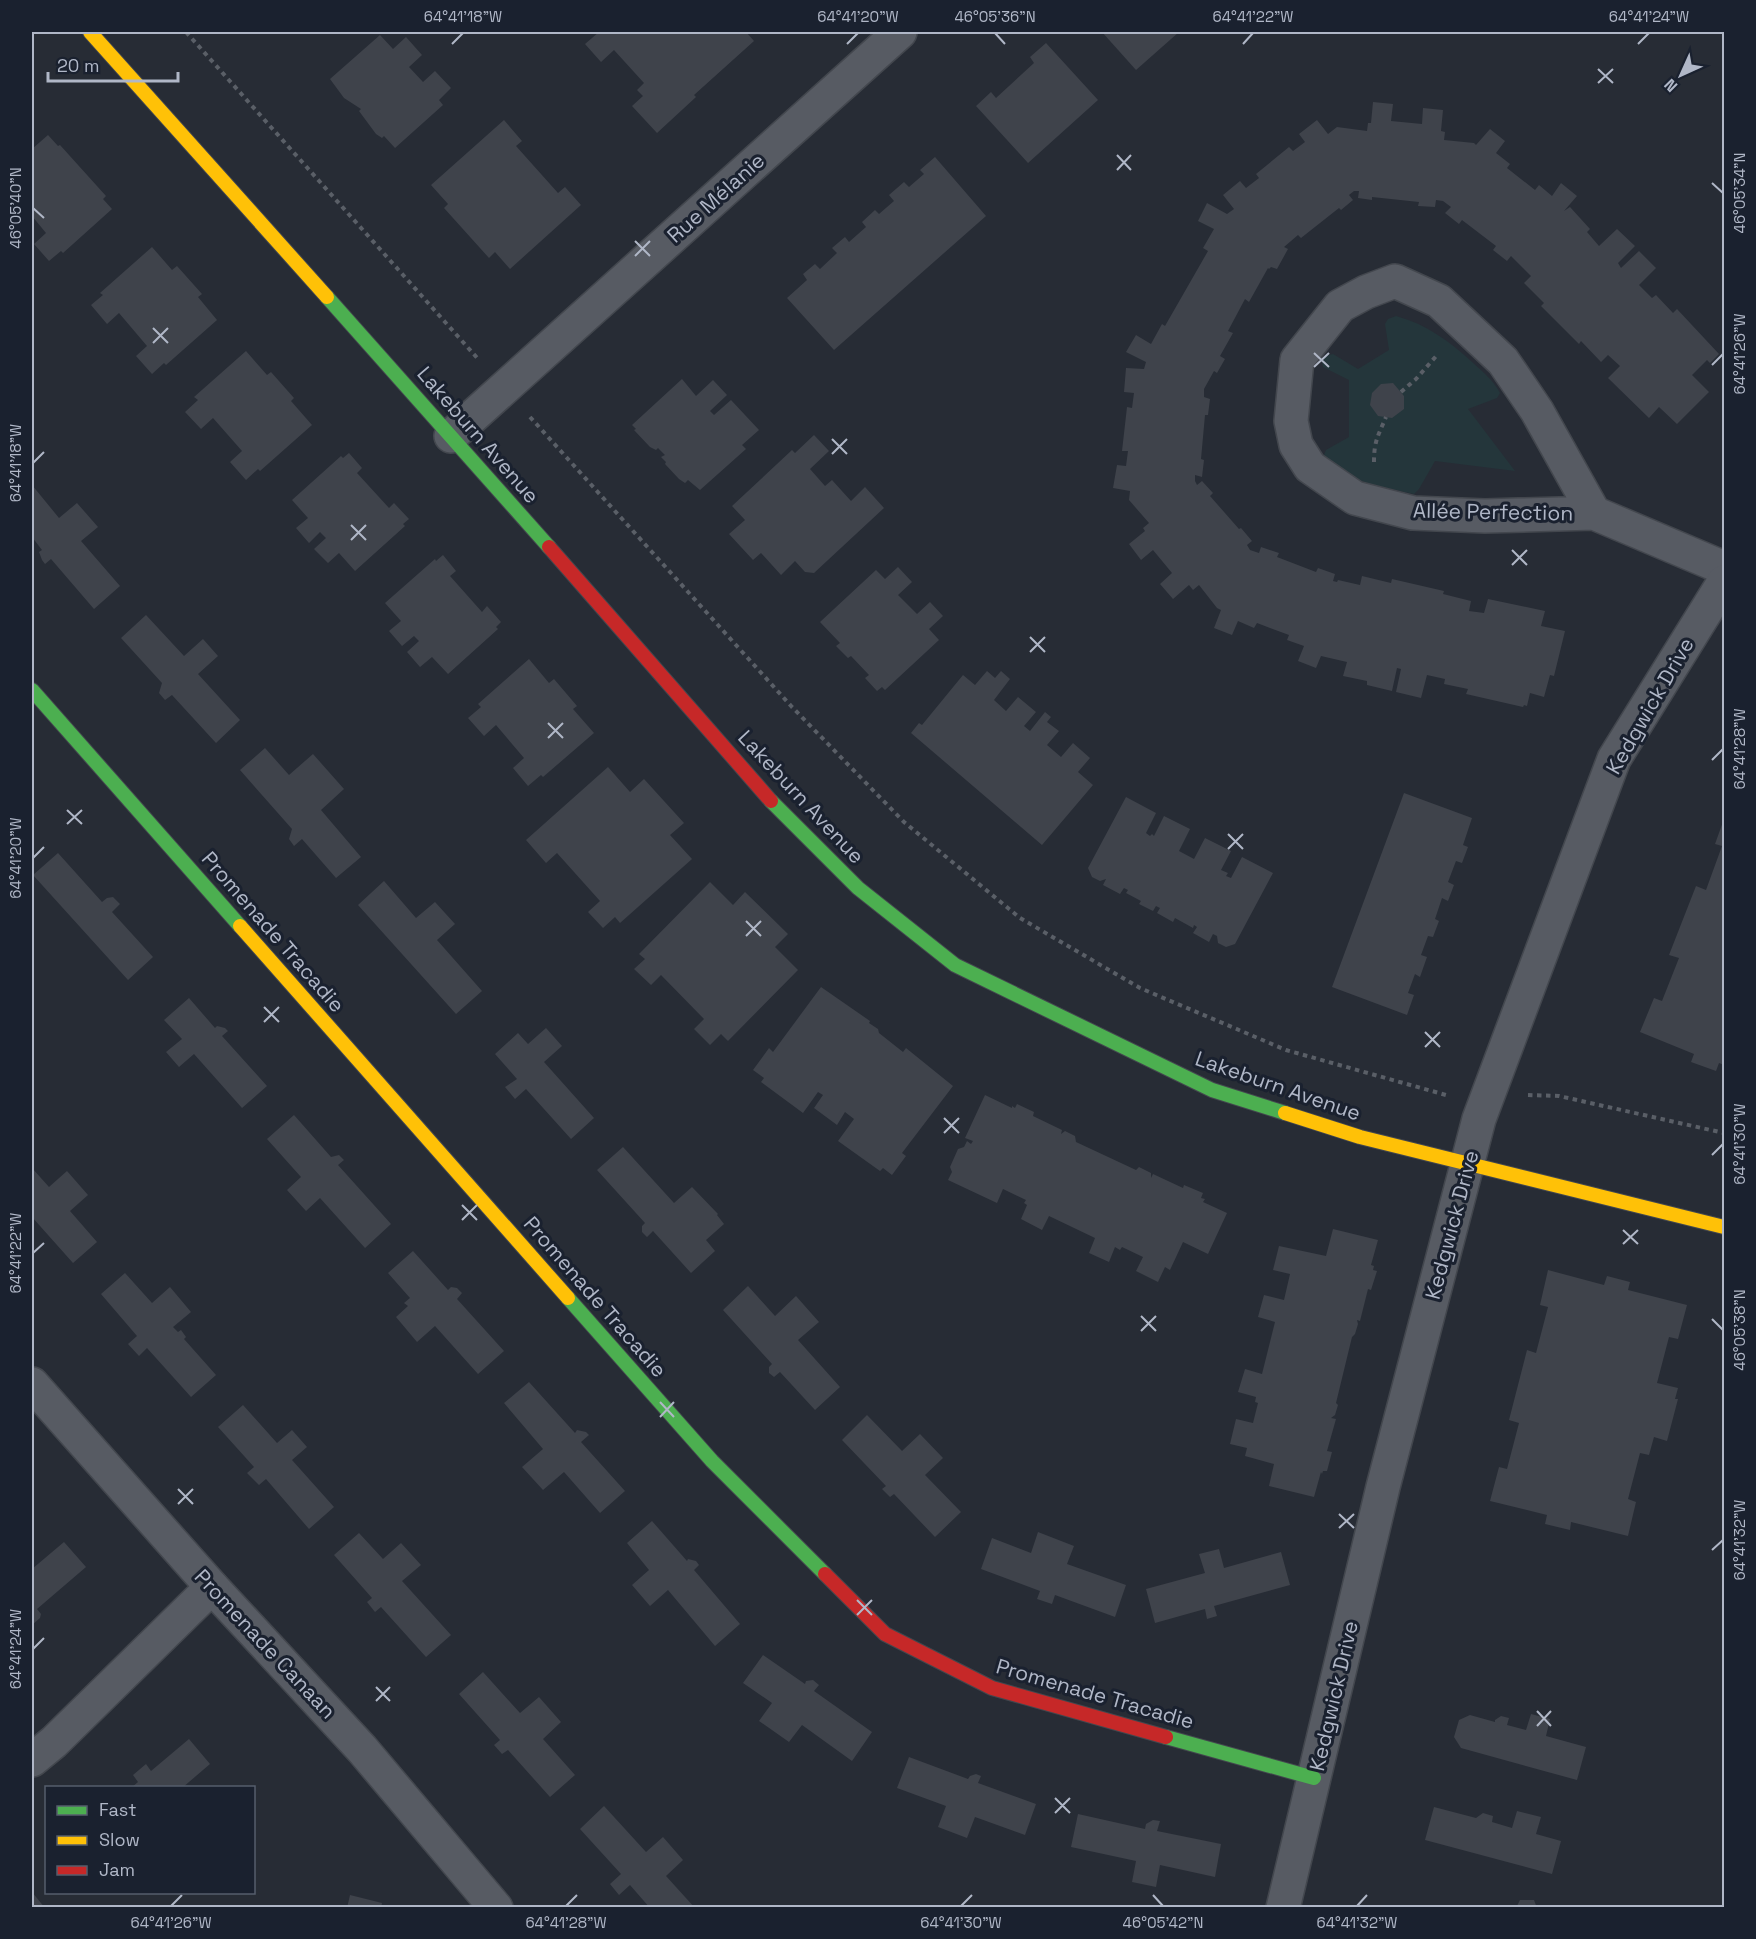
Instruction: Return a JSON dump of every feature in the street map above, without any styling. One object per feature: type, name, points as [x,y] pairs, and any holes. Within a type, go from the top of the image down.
[{"type":"street","name":"Lakeburn Avenue","points":[[90,32],[451,436],[777,808],[858,888],[955,965],[1212,1090],[1360,1137],[1725,1227]]},
{"type":"street","name":"Rue Mélanie","points":[[451,436],[880,38]]},
{"type":"street","name":"Allée Perfection","points":[[1594,513],[1537,411],[1503,361],[1439,301],[1395,281],[1366,291],[1340,306],[1297,360],[1291,421],[1296,445],[1310,467],[1354,498],[1413,513],[1485,516],[1594,513],[1725,568]]},
{"type":"street","name":"Kedgwick Drive","points":[[1283,1908],[1383,1487],[1479,1119],[1614,759],[1725,582]]},
{"type":"street","name":"Promenade Tracadie","points":[[32,690],[712,1461],[885,1634],[992,1688],[1314,1778]]},
{"type":"street","name":"Promenade Canaan","points":[[32,1384],[212,1587],[362,1749],[496,1908]]},
{"type":"street","points":[[32,1760],[54,1742],[212,1587]]},
{"type":"path","points":[[186,32],[800,715],[904,822],[1020,918],[1140,988],[1286,1050],[1446,1095]]},
{"type":"path","points":[[1401,392],[1466,326]]},
{"type":"path","points":[[1366,501],[1374,461],[1373,448],[1386,417]]},
{"type":"path","points":[[1559,1096],[1725,1133]]},
{"type":"shaded area","points":[[1396,316],[1407,319],[1446,340],[1488,376],[1500,393],[1497,398],[1468,409],[1515,471],[1435,461],[1414,494],[1377,486],[1353,477],[1342,472],[1324,455],[1326,450],[1349,437],[1349,380],[1323,367],[1322,362],[1325,356],[1333,354],[1358,369],[1389,350],[1385,324],[1388,319]]},
{"type":"building","points":[[599,32],[746,32],[754,41],[694,95],[696,97],[657,133],[632,106],[643,96],[637,90],[644,83],[614,50],[601,62],[585,44]]},
{"type":"building","points":[[1102,32],[1179,32],[1136,70]]},
{"type":"building","points":[[380,35],[393,49],[406,37],[422,55],[409,67],[423,82],[435,71],[451,88],[439,100],[443,105],[395,148],[384,136],[382,138],[376,134],[359,111],[361,109],[344,98],[330,79]]},
{"type":"building","points":[[1046,43],[1098,100],[1028,163],[976,106],[991,92],[996,98],[1034,63],[1030,57]]},
{"type":"building","points":[[1373,102],[1393,104],[1391,121],[1422,124],[1423,108],[1443,110],[1441,131],[1445,132],[1444,140],[1476,145],[1490,129],[1505,141],[1496,153],[1510,164],[1507,168],[1535,190],[1539,185],[1552,196],[1561,183],[1577,196],[1564,211],[1570,207],[1590,229],[1587,232],[1599,246],[1617,229],[1635,246],[1618,263],[1621,268],[1639,251],[1656,268],[1639,285],[1652,298],[1656,295],[1673,313],[1677,309],[1719,354],[1710,363],[1707,360],[1692,375],[1709,392],[1677,424],[1659,407],[1649,418],[1608,378],[1620,366],[1608,355],[1601,362],[1581,341],[1579,344],[1541,306],[1544,303],[1524,283],[1531,276],[1511,256],[1507,261],[1493,250],[1496,246],[1462,220],[1459,224],[1445,213],[1451,207],[1443,201],[1436,200],[1435,207],[1418,206],[1419,202],[1372,197],[1372,200],[1358,198],[1359,191],[1354,191],[1349,195],[1353,200],[1341,210],[1339,208],[1301,238],[1298,235],[1284,247],[1288,249],[1277,269],[1268,268],[1249,302],[1245,299],[1228,331],[1233,333],[1220,356],[1225,359],[1217,373],[1214,371],[1204,389],[1204,397],[1210,399],[1208,415],[1205,415],[1201,459],[1204,460],[1202,477],[1195,475],[1197,485],[1202,481],[1213,493],[1210,496],[1252,541],[1247,545],[1250,550],[1259,553],[1261,547],[1279,553],[1277,557],[1316,572],[1318,568],[1335,574],[1333,581],[1360,585],[1362,576],[1391,583],[1392,579],[1444,591],[1443,594],[1471,601],[1469,611],[1484,613],[1488,599],[1545,611],[1541,626],[1565,631],[1554,676],[1550,675],[1544,697],[1530,693],[1527,706],[1466,694],[1468,689],[1444,684],[1445,679],[1427,675],[1421,698],[1396,692],[1401,669],[1397,668],[1392,691],[1367,685],[1367,681],[1343,676],[1347,662],[1321,656],[1316,668],[1298,661],[1304,646],[1287,640],[1289,635],[1257,623],[1254,628],[1238,621],[1232,635],[1214,628],[1221,610],[1199,585],[1193,590],[1189,585],[1173,599],[1160,584],[1172,573],[1153,550],[1141,560],[1129,544],[1145,531],[1143,528],[1149,523],[1129,500],[1130,491],[1113,488],[1117,465],[1126,466],[1128,451],[1122,451],[1127,407],[1132,408],[1134,393],[1124,392],[1126,368],[1144,369],[1146,362],[1126,352],[1136,335],[1151,344],[1162,324],[1165,326],[1208,251],[1203,248],[1214,229],[1198,221],[1207,203],[1227,214],[1234,209],[1223,195],[1240,181],[1246,188],[1259,178],[1256,174],[1289,147],[1293,151],[1305,142],[1299,134],[1317,120],[1328,134],[1337,127],[1367,131],[1368,123],[1371,123]]},
{"type":"building","points":[[504,120],[522,141],[516,146],[558,193],[565,187],[581,205],[510,269],[495,252],[489,258],[444,208],[448,204],[431,185]]},
{"type":"building","points":[[48,135],[58,146],[60,145],[106,196],[103,199],[112,209],[63,253],[61,251],[49,261],[34,244],[46,233],[32,216],[32,149]]},
{"type":"building","points":[[935,157],[986,216],[834,350],[787,298],[807,280],[803,274],[815,264],[820,269],[837,253],[832,248],[845,237],[849,242],[866,227],[862,222],[875,210],[879,214],[894,201],[889,195],[904,182],[909,187],[924,174],[920,170]]},
{"type":"building","points":[[152,247],[172,270],[177,266],[202,294],[198,297],[217,320],[166,365],[164,363],[152,374],[136,356],[147,346],[119,313],[107,324],[91,305],[103,295],[100,293]]},
{"type":"building","points":[[246,351],[267,375],[271,372],[294,398],[291,401],[312,425],[260,471],[258,469],[246,480],[230,462],[242,451],[213,418],[201,429],[185,412],[198,400],[194,397]]},
{"type":"building","points":[[682,379],[696,396],[713,380],[727,395],[710,411],[714,415],[731,400],[759,430],[742,445],[746,449],[700,490],[688,480],[685,483],[679,479],[665,464],[666,462],[661,457],[665,455],[658,448],[656,450],[650,447],[632,425]]},
{"type":"building","points":[[1393,383],[1404,396],[1404,409],[1392,418],[1378,416],[1370,405],[1372,393],[1381,384]]},
{"type":"building","points":[[814,435],[829,451],[810,469],[825,486],[832,480],[851,501],[865,487],[884,508],[814,573],[805,572],[795,561],[781,575],[761,553],[753,560],[729,534],[745,520],[732,506],[792,450],[795,453]]},
{"type":"building","points":[[349,453],[362,468],[357,473],[389,508],[394,503],[409,519],[403,524],[405,526],[355,571],[339,553],[328,563],[314,549],[326,538],[320,532],[309,543],[296,528],[308,518],[292,500],[341,456],[343,458]]},
{"type":"building","points":[[32,485],[59,518],[77,503],[98,527],[81,541],[120,586],[94,609],[51,559],[45,564],[42,560],[39,552],[42,550],[32,537]]},
{"type":"building","points":[[443,555],[456,571],[450,576],[482,612],[487,606],[501,622],[496,627],[498,629],[448,674],[432,657],[420,667],[407,652],[419,641],[414,636],[402,646],[389,631],[401,621],[385,603],[435,559],[436,561]]},
{"type":"building","points":[[898,567],[912,582],[898,595],[917,614],[930,602],[943,616],[929,629],[939,640],[885,690],[882,687],[877,691],[865,678],[869,675],[851,656],[848,658],[836,646],[840,643],[820,622],[876,570],[885,579]]},
{"type":"building","points":[[146,615],[184,656],[203,639],[218,656],[198,674],[240,720],[216,743],[172,695],[165,700],[159,693],[162,683],[121,638]]},
{"type":"building","points":[[529,659],[549,683],[554,679],[577,706],[573,709],[594,733],[543,777],[541,775],[528,786],[513,768],[524,758],[496,725],[484,736],[468,718],[481,707],[478,704]]},
{"type":"building","points":[[987,671],[995,678],[1001,671],[1010,679],[994,700],[1006,711],[1018,697],[1036,712],[1024,726],[1030,731],[1045,712],[1051,717],[1047,722],[1059,731],[1047,745],[1061,757],[1073,743],[1090,758],[1078,772],[1093,785],[1042,845],[911,733],[919,723],[922,725],[963,675],[975,685]]},
{"type":"building","points":[[265,748],[289,775],[313,754],[344,789],[321,810],[361,857],[336,878],[302,839],[294,846],[289,839],[292,829],[240,770]]},
{"type":"building","points":[[608,767],[630,792],[644,779],[684,823],[670,835],[692,859],[620,923],[615,917],[603,928],[588,912],[600,901],[557,853],[546,863],[526,840]]},
{"type":"building","points":[[1404,793],[1472,818],[1463,845],[1468,847],[1462,863],[1456,861],[1448,882],[1454,885],[1448,901],[1442,898],[1435,919],[1439,921],[1433,937],[1428,936],[1421,955],[1427,957],[1420,977],[1415,974],[1408,993],[1414,995],[1407,1015],[1332,987]]},
{"type":"building","points":[[1126,797],[1156,813],[1146,833],[1150,836],[1152,834],[1154,836],[1164,816],[1190,829],[1179,851],[1194,859],[1205,838],[1231,851],[1221,870],[1228,873],[1226,876],[1231,878],[1242,857],[1273,873],[1235,944],[1226,947],[1218,943],[1217,936],[1213,934],[1209,942],[1193,933],[1197,927],[1194,925],[1193,928],[1175,918],[1173,922],[1157,913],[1160,908],[1156,906],[1153,911],[1139,904],[1141,901],[1126,893],[1128,890],[1124,888],[1120,894],[1103,885],[1106,879],[1100,881],[1092,877],[1088,868]]},
{"type":"building","points":[[1724,819],[1724,1065],[1719,1063],[1716,1071],[1691,1062],[1694,1054],[1640,1032],[1654,998],[1662,1001],[1679,958],[1669,955],[1696,886],[1706,890],[1722,846],[1715,844]]},
{"type":"building","points":[[58,853],[102,902],[113,897],[120,904],[112,912],[153,957],[128,980],[33,875]]},
{"type":"building","points":[[384,881],[416,918],[435,902],[455,924],[437,940],[482,991],[456,1014],[358,905]]},
{"type":"building","points":[[710,882],[733,905],[745,892],[788,934],[775,947],[798,970],[728,1041],[721,1034],[710,1045],[694,1029],[704,1019],[661,975],[651,985],[634,969],[645,959],[639,954]]},
{"type":"building","points":[[821,987],[870,1021],[869,1023],[878,1029],[879,1033],[903,1052],[906,1048],[953,1086],[902,1153],[906,1156],[892,1175],[883,1168],[880,1171],[838,1141],[854,1119],[845,1112],[837,1125],[814,1108],[823,1095],[818,1092],[803,1113],[761,1082],[764,1078],[753,1070],[769,1048],[773,1052]]},
{"type":"building","points":[[189,998],[215,1028],[217,1026],[228,1031],[222,1036],[267,1086],[242,1108],[194,1054],[179,1067],[166,1052],[182,1039],[164,1020]]},
{"type":"building","points":[[546,1028],[562,1046],[544,1062],[594,1118],[571,1139],[526,1089],[515,1099],[505,1087],[517,1079],[495,1054],[518,1033],[528,1044]]},
{"type":"building","points":[[985,1095],[1012,1108],[1012,1106],[1015,1108],[1017,1104],[1034,1112],[1033,1116],[1062,1130],[1061,1134],[1065,1131],[1075,1136],[1076,1142],[1136,1170],[1139,1167],[1151,1173],[1151,1178],[1153,1174],[1183,1188],[1184,1185],[1203,1193],[1201,1198],[1205,1199],[1203,1202],[1227,1213],[1208,1254],[1183,1242],[1170,1270],[1165,1267],[1158,1282],[1136,1271],[1143,1257],[1122,1247],[1120,1250],[1115,1247],[1109,1262],[1089,1253],[1095,1238],[1049,1216],[1042,1230],[1021,1219],[1027,1205],[1024,1203],[1026,1200],[1003,1189],[997,1203],[948,1180],[952,1172],[950,1167],[958,1149],[964,1147],[967,1141],[971,1144],[973,1141],[965,1138]]},
{"type":"building","points":[[294,1115],[331,1157],[339,1155],[344,1160],[338,1165],[391,1224],[365,1248],[320,1198],[306,1211],[287,1190],[301,1177],[267,1139]]},
{"type":"building","points":[[623,1147],[674,1203],[692,1187],[718,1214],[724,1224],[706,1240],[715,1251],[691,1273],[653,1231],[647,1237],[642,1232],[642,1226],[645,1223],[597,1170]]},
{"type":"building","points":[[32,1168],[49,1187],[67,1171],[88,1195],[70,1211],[97,1242],[73,1263],[32,1217]]},
{"type":"building","points":[[1333,1229],[1378,1240],[1371,1265],[1374,1266],[1373,1270],[1377,1271],[1371,1290],[1368,1289],[1360,1321],[1357,1320],[1358,1324],[1352,1337],[1336,1403],[1338,1405],[1335,1415],[1331,1418],[1336,1419],[1327,1451],[1332,1452],[1327,1471],[1323,1471],[1322,1474],[1321,1472],[1314,1497],[1269,1486],[1274,1464],[1245,1456],[1247,1448],[1230,1444],[1236,1419],[1253,1423],[1258,1403],[1255,1402],[1256,1397],[1238,1392],[1245,1369],[1262,1374],[1275,1322],[1258,1317],[1264,1295],[1284,1300],[1290,1274],[1273,1270],[1279,1246],[1326,1256]]},
{"type":"building","points":[[413,1251],[448,1290],[451,1287],[457,1288],[462,1293],[457,1299],[504,1351],[478,1374],[435,1326],[417,1342],[396,1317],[408,1306],[404,1303],[410,1298],[388,1273]]},
{"type":"building","points":[[1548,1270],[1604,1285],[1607,1276],[1630,1282],[1628,1290],[1687,1305],[1678,1339],[1669,1337],[1657,1383],[1678,1388],[1675,1399],[1678,1399],[1667,1441],[1654,1437],[1649,1455],[1640,1453],[1628,1499],[1636,1502],[1628,1536],[1571,1522],[1570,1530],[1545,1524],[1547,1515],[1490,1501],[1499,1467],[1507,1469],[1519,1423],[1509,1420],[1527,1350],[1536,1353],[1548,1307],[1540,1305]]},
{"type":"building","points":[[125,1273],[152,1303],[170,1287],[191,1312],[173,1327],[178,1332],[181,1330],[186,1337],[184,1339],[216,1375],[191,1397],[147,1348],[139,1356],[128,1344],[137,1336],[101,1294]]},
{"type":"building","points":[[748,1286],[775,1316],[796,1296],[819,1322],[798,1340],[840,1387],[815,1410],[780,1372],[774,1377],[769,1373],[769,1367],[772,1364],[723,1310]]},
{"type":"building","points":[[529,1382],[575,1433],[577,1430],[589,1435],[581,1442],[625,1491],[600,1513],[564,1472],[543,1490],[522,1467],[543,1449],[504,1403]]},
{"type":"building","points":[[243,1405],[277,1443],[292,1430],[307,1447],[292,1460],[334,1507],[309,1529],[266,1479],[259,1485],[247,1473],[254,1467],[218,1427]]},
{"type":"building","points":[[867,1415],[902,1451],[920,1434],[943,1458],[925,1475],[961,1512],[935,1537],[894,1494],[890,1497],[882,1489],[886,1486],[842,1440]]},
{"type":"building","points":[[652,1521],[687,1561],[688,1559],[696,1561],[699,1565],[694,1570],[740,1624],[715,1646],[668,1590],[650,1606],[632,1585],[649,1570],[627,1543]]},
{"type":"building","points":[[1038,1532],[1074,1546],[1067,1564],[1126,1585],[1115,1617],[1055,1595],[1052,1604],[1037,1599],[1040,1591],[981,1569],[992,1538],[1031,1553]]},
{"type":"building","points":[[359,1533],[383,1559],[401,1543],[421,1565],[402,1581],[451,1635],[426,1657],[381,1607],[375,1612],[367,1602],[372,1598],[334,1555]]},
{"type":"building","points":[[64,1542],[86,1567],[37,1609],[41,1614],[40,1618],[32,1625],[32,1569]]},
{"type":"building","points":[[1219,1549],[1224,1568],[1281,1552],[1290,1585],[1214,1606],[1217,1616],[1207,1619],[1205,1609],[1155,1623],[1146,1589],[1205,1573],[1199,1554]]},
{"type":"building","points":[[763,1655],[805,1684],[806,1681],[813,1680],[819,1685],[814,1691],[872,1732],[852,1761],[802,1725],[789,1742],[759,1721],[772,1703],[743,1683]]},
{"type":"building","points":[[483,1672],[520,1713],[539,1697],[561,1722],[543,1739],[575,1775],[550,1797],[508,1750],[502,1754],[494,1745],[500,1740],[459,1694]]},
{"type":"building","points":[[1531,1714],[1550,1719],[1546,1736],[1586,1747],[1577,1780],[1461,1748],[1454,1737],[1459,1720],[1470,1715],[1495,1722],[1501,1716],[1509,1718],[1507,1725],[1526,1730]]},
{"type":"building","points":[[189,1739],[210,1764],[184,1786],[133,1786],[138,1782],[133,1775],[146,1764],[151,1771]]},
{"type":"building","points":[[909,1757],[968,1779],[976,1774],[981,1776],[978,1783],[1036,1804],[1025,1835],[975,1817],[967,1838],[938,1827],[946,1806],[897,1788]]},
{"type":"building","points":[[604,1806],[646,1852],[663,1837],[683,1860],[666,1876],[695,1908],[650,1908],[630,1885],[619,1895],[610,1884],[621,1874],[580,1829]]},
{"type":"building","points":[[1434,1807],[1476,1818],[1483,1813],[1493,1816],[1492,1822],[1512,1828],[1517,1811],[1541,1817],[1536,1834],[1561,1841],[1552,1874],[1425,1840]]},
{"type":"building","points":[[1078,1814],[1145,1829],[1146,1824],[1153,1820],[1160,1821],[1157,1831],[1221,1844],[1215,1877],[1160,1865],[1156,1887],[1132,1882],[1136,1861],[1071,1847]]},
{"type":"building","points":[[32,1892],[45,1908],[32,1908]]},
{"type":"building","points":[[350,1895],[382,1903],[381,1908],[347,1908]]},
{"type":"building","points":[[1520,1900],[1534,1900],[1537,1908],[1516,1908]]},
{"type":"traffic: fast","points":[[327,297],[549,547]]},
{"type":"traffic: fast","points":[[32,690],[240,926]]},
{"type":"traffic: fast","points":[[771,801],[858,888],[955,965],[1212,1090],[1285,1113]]},
{"type":"traffic: fast","points":[[568,1298],[712,1461],[825,1574]]},
{"type":"traffic: fast","points":[[1166,1737],[1314,1778]]},
{"type":"traffic: slow","points":[[90,32],[327,297]]},
{"type":"traffic: slow","points":[[240,926],[568,1298]]},
{"type":"traffic: slow","points":[[1285,1113],[1360,1137],[1724,1227]]},
{"type":"traffic: jam","points":[[549,547],[771,801]]},
{"type":"traffic: jam","points":[[825,1574],[885,1634],[992,1688],[1166,1737]]}]
